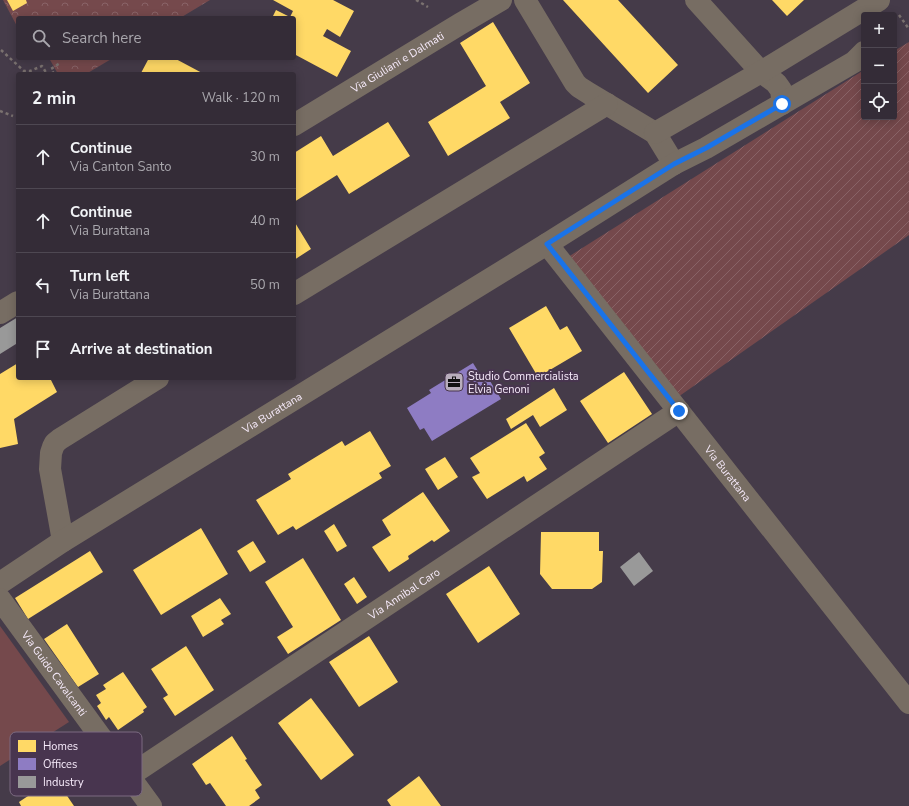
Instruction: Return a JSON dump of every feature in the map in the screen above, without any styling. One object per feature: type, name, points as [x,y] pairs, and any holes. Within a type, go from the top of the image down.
[{"type":"street","name":"Via Giuliani e Dalmati","points":[[296,124],[501,0]]},
{"type":"street","points":[[525,0],[575,82],[583,90],[655,133],[674,164]]},
{"type":"street","points":[[696,0],[761,72],[776,83],[782,98],[782,104]]},
{"type":"street","points":[[655,133],[761,72],[880,0]]},
{"type":"street","points":[[878,12],[880,0]]},
{"type":"street","name":"Via Burattana","points":[[0,583],[64,541],[547,244],[674,164],[706,148],[782,104],[854,62],[861,55]]},
{"type":"street","points":[[296,293],[607,104]]},
{"type":"street","name":"Via Burattana","points":[[547,244],[909,703]]},
{"type":"street","points":[[0,313],[16,303]]},
{"type":"street","points":[[64,541],[50,469],[51,453],[55,443],[155,380]]},
{"type":"street","name":"Via Annibal Caro","points":[[142,767],[679,411]]},
{"type":"street","name":"Via Guido Cavalcanti","points":[[0,599],[97,732]]},
{"type":"street","name":"Via Guido Cavalcanti","points":[[142,794],[151,806]]},
{"type":"path","points":[[416,0],[428,7]]},
{"type":"path","points":[[1,50],[24,72],[42,66],[46,72]]},
{"type":"path","points":[[53,72],[51,69],[60,63]]},
{"type":"path","points":[[0,111],[13,116]]},
{"type":"green space","points":[[3,0],[210,0],[183,16],[16,16],[16,24]]},
{"type":"green space","points":[[909,42],[909,235],[678,397],[568,257],[861,72],[861,120],[897,120],[897,49]]},
{"type":"green space","points":[[50,60],[110,60],[89,72],[57,72]]},
{"type":"green space","points":[[0,626],[69,722],[53,732],[10,732],[10,760],[0,766]]},
{"type":"building: Homes","points":[[7,0],[26,0],[27,3],[13,11]]},
{"type":"building: Homes","points":[[273,0],[333,0],[354,11],[340,37],[327,29],[323,36],[351,51],[337,77],[296,55],[296,16],[290,16],[293,11]]},
{"type":"building: Homes","points":[[563,0],[618,0],[678,65],[648,93]]},
{"type":"building: Homes","points":[[772,0],[804,0],[787,16]]},
{"type":"building: Homes","points":[[276,10],[288,16],[273,16]]},
{"type":"building: Homes","points":[[493,22],[530,83],[500,102],[510,118],[448,156],[428,122],[486,86],[460,43]]},
{"type":"building: Homes","points":[[148,60],[178,60],[200,72],[142,72]]},
{"type":"building: Homes","points":[[388,122],[410,156],[349,194],[337,175],[296,201],[296,152],[321,136],[333,156]]},
{"type":"building: Homes","points":[[296,224],[311,249],[296,259]]},
{"type":"building: Homes","points":[[546,306],[560,330],[567,326],[582,351],[538,377],[509,328]]},
{"type":"building: Homes","points":[[16,364],[16,380],[51,380],[57,392],[14,419],[18,444],[0,448],[0,374]]},
{"type":"building: Homes","points":[[624,372],[652,414],[608,443],[580,401]]},
{"type":"building: Homes","points":[[554,388],[567,410],[540,427],[533,415],[511,429],[506,419]]},
{"type":"building: Homes","points":[[526,423],[545,453],[539,457],[547,469],[527,482],[524,476],[487,499],[472,477],[480,473],[470,458]]},
{"type":"building: Homes","points":[[370,431],[391,466],[379,473],[382,478],[296,530],[293,526],[278,535],[256,500],[291,479],[288,474],[342,441],[345,446]]},
{"type":"building: Homes","points":[[445,457],[458,477],[438,490],[425,469]]},
{"type":"building: Homes","points":[[423,492],[450,531],[434,542],[432,540],[408,556],[409,559],[389,572],[372,547],[391,535],[382,520]]},
{"type":"building: Homes","points":[[334,524],[347,546],[337,552],[324,531]]},
{"type":"building: Homes","points":[[201,528],[228,574],[161,615],[133,570]]},
{"type":"building: Homes","points":[[541,532],[599,532],[599,551],[603,551],[602,582],[592,589],[552,589],[540,574]]},
{"type":"building: Homes","points":[[253,541],[266,562],[250,572],[237,551]]},
{"type":"building: Homes","points":[[90,551],[103,572],[28,619],[15,598]]},
{"type":"building: Homes","points":[[303,558],[341,620],[288,654],[277,637],[293,627],[265,582]]},
{"type":"building: Homes","points":[[489,566],[520,614],[478,643],[446,594]]},
{"type":"building: Homes","points":[[354,577],[367,597],[357,604],[344,584]]},
{"type":"building: Homes","points":[[220,598],[231,614],[221,620],[224,624],[203,637],[191,616]]},
{"type":"building: Homes","points":[[67,624],[99,674],[78,687],[44,639]]},
{"type":"building: Homes","points":[[369,636],[398,682],[359,707],[329,662]]},
{"type":"building: Homes","points":[[186,646],[214,690],[175,716],[163,698],[168,695],[151,669]]},
{"type":"building: Homes","points":[[123,672],[147,707],[143,710],[144,712],[118,730],[109,717],[106,720],[97,706],[101,703],[96,695],[106,689],[103,685]]},
{"type":"building: Homes","points":[[311,698],[354,755],[321,780],[278,723]]},
{"type":"building: Homes","points":[[232,736],[247,759],[245,760],[262,785],[255,790],[260,798],[249,806],[226,806],[210,783],[206,785],[192,764]]},
{"type":"building: Homes","points":[[419,776],[441,806],[391,806],[387,800]]},
{"type":"building: Homes","points":[[28,796],[67,796],[74,806],[21,806],[19,802]]},
{"type":"building: Offices","points":[[473,363],[483,379],[487,376],[501,399],[432,441],[424,428],[420,430],[407,408],[431,393],[429,390]]},
{"type":"building: Industry","points":[[16,318],[16,344],[0,354],[0,328]]},
{"type":"building: Industry","points":[[639,552],[653,571],[634,586],[620,567]]},
{"type":"place","name":"Studio Commercialista Elvia Genoni","points":[[454,382]]},
{"type":"route","points":[[679,411],[547,244],[674,164],[706,148],[782,104]]}]
